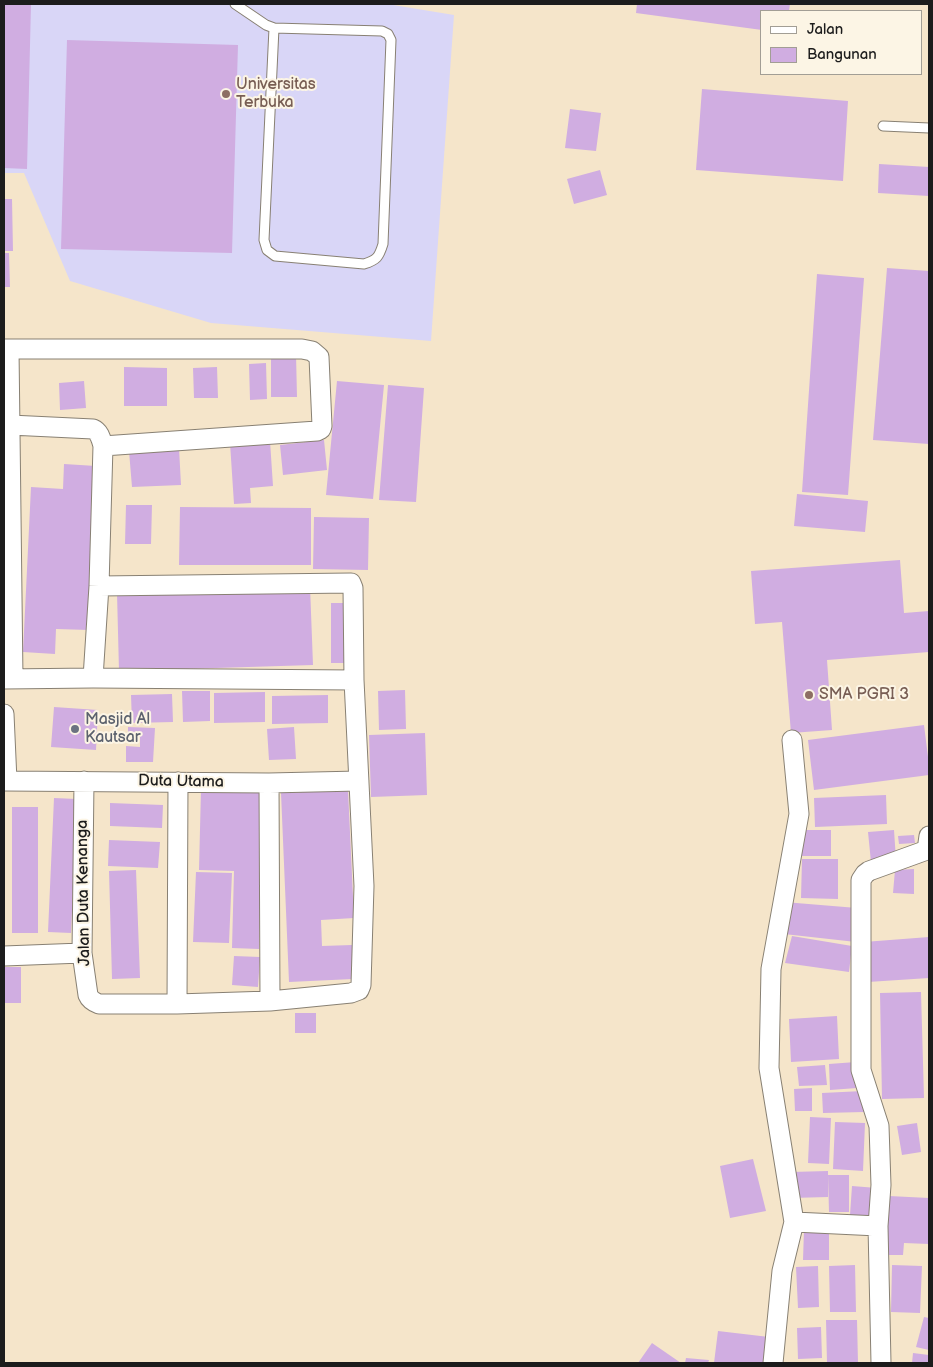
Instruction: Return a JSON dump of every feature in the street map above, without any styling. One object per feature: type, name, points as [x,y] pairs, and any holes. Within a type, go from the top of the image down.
[{"type":"street","points":[[103,446],[317,431],[322,426],[319,357],[312,351],[302,349],[6,349],[10,426],[8,679],[354,680]]},
{"type":"street","points":[[10,426],[93,429],[99,433],[103,446],[93,678]]},
{"type":"street","points":[[98,586],[351,583],[353,588],[354,680],[364,886],[361,985],[359,990],[351,993],[270,1001],[177,1004],[178,782]]},
{"type":"street","points":[[4,714],[5,781]]},
{"type":"street","points":[[773,1363],[782,1271],[794,1222],[769,1068],[771,969],[799,814],[792,740]]},
{"type":"street","name":"Duta Utama","points":[[5,781],[269,783],[359,781]]},
{"type":"street","name":"Jalan Duta Kenanga","points":[[84,781],[82,954],[88,995],[95,1002],[177,1004]]},
{"type":"street","points":[[269,783],[270,1001]]},
{"type":"street","points":[[881,1363],[878,1226],[881,1185],[879,1126],[861,1070],[861,880],[869,871],[928,846]]},
{"type":"street","points":[[4,956],[82,954]]},
{"type":"street","points":[[794,1222],[878,1226]]},
{"type":"lane","points":[[235,4],[266,25],[274,28],[382,31],[388,34],[391,40],[383,244],[379,256],[371,262],[364,264],[275,256],[267,250],[264,240],[274,28]]},
{"type":"lane","points":[[882,126],[929,128]]},
{"type":"shaded area","name":"Universitas Terbuka","points":[[4,4],[387,4],[454,15],[431,341],[211,323],[70,281],[24,173],[4,173]]},
{"type":"building","points":[[4,4],[31,4],[27,169],[4,168]]},
{"type":"building","points":[[637,4],[790,4],[789,10],[760,10],[760,30],[636,13]]},
{"type":"building","points":[[67,40],[238,45],[232,253],[61,249]]},
{"type":"building","points":[[702,89],[848,101],[843,181],[696,170]]},
{"type":"building","points":[[570,109],[601,113],[596,151],[565,148]]},
{"type":"building","points":[[879,164],[929,167],[929,196],[878,193]]},
{"type":"building","points":[[600,170],[607,195],[574,204],[567,179]]},
{"type":"building","points":[[4,199],[12,199],[13,251],[4,251]]},
{"type":"building","points":[[4,253],[9,253],[10,287],[4,287]]},
{"type":"building","points":[[887,268],[929,271],[929,444],[873,440]]},
{"type":"building","points":[[817,274],[864,278],[848,495],[802,492]]},
{"type":"building","points":[[296,354],[297,397],[271,397],[271,355]]},
{"type":"building","points":[[266,363],[267,399],[250,400],[249,364]]},
{"type":"building","points":[[124,367],[167,368],[167,406],[124,406]]},
{"type":"building","points":[[217,367],[218,398],[194,398],[193,368]]},
{"type":"building","points":[[84,381],[86,408],[60,410],[59,383]]},
{"type":"building","points":[[337,381],[384,385],[373,499],[326,495]]},
{"type":"building","points":[[388,385],[424,388],[416,502],[379,500]]},
{"type":"building","points":[[324,440],[327,470],[283,475],[280,445]]},
{"type":"building","points":[[270,441],[273,486],[250,488],[251,503],[234,504],[230,443]]},
{"type":"building","points":[[179,448],[181,485],[132,487],[129,451]]},
{"type":"building","points":[[64,464],[96,466],[89,630],[56,629],[55,654],[23,652],[31,487],[63,489]]},
{"type":"building","points":[[797,494],[868,501],[865,532],[794,526]]},
{"type":"building","points":[[126,505],[152,505],[151,544],[125,544]]},
{"type":"building","points":[[180,507],[311,508],[311,565],[179,565]]},
{"type":"building","points":[[314,517],[369,518],[368,570],[313,569]]},
{"type":"building","points":[[900,560],[904,613],[929,611],[929,652],[827,660],[832,730],[791,733],[782,622],[755,624],[751,571]]},
{"type":"building","points":[[310,586],[313,665],[119,671],[117,593]]},
{"type":"building","points":[[331,603],[350,603],[351,663],[331,663]]},
{"type":"building","points":[[405,690],[406,729],[379,730],[378,691]]},
{"type":"building","points":[[182,691],[210,691],[210,721],[183,722]]},
{"type":"building","points":[[265,692],[265,722],[214,723],[214,693]]},
{"type":"building","points":[[172,694],[173,722],[132,723],[131,695]]},
{"type":"building","points":[[328,695],[328,723],[272,724],[272,696]]},
{"type":"building","name":"Masjid Al Kautsar","points":[[54,707],[98,710],[96,750],[51,747]]},
{"type":"building","points":[[924,725],[929,775],[814,790],[808,740]]},
{"type":"building","points":[[128,727],[155,728],[153,762],[126,762],[126,746],[140,747],[140,737],[128,736]]},
{"type":"building","points":[[294,727],[296,759],[269,760],[267,729]]},
{"type":"building","points":[[425,733],[427,795],[371,797],[369,735]]},
{"type":"building","points":[[201,789],[262,790],[259,949],[232,948],[234,871],[199,870]]},
{"type":"building","points":[[348,790],[354,918],[321,920],[322,946],[352,945],[353,979],[289,982],[281,793]]},
{"type":"building","points":[[886,795],[887,824],[815,827],[814,798]]},
{"type":"building","points":[[54,798],[77,799],[71,933],[48,932]]},
{"type":"building","points":[[110,803],[163,805],[162,828],[110,826]]},
{"type":"building","points":[[12,807],[38,807],[38,933],[12,933]]},
{"type":"building","points":[[802,830],[831,830],[831,856],[802,856]]},
{"type":"building","points":[[894,830],[896,860],[871,862],[868,832]]},
{"type":"building","points":[[914,835],[915,843],[899,844],[898,836]]},
{"type":"building","points":[[109,840],[160,842],[158,868],[108,866]]},
{"type":"building","points":[[802,859],[838,859],[838,899],[801,898]]},
{"type":"building","points":[[914,869],[914,894],[893,893],[895,870]]},
{"type":"building","points":[[136,870],[140,978],[112,979],[109,871]]},
{"type":"building","points":[[196,872],[232,873],[229,943],[193,942]]},
{"type":"building","points":[[784,902],[857,908],[856,942],[784,934]]},
{"type":"building","points":[[792,936],[852,946],[849,972],[785,963]]},
{"type":"building","points":[[929,937],[929,978],[868,982],[864,942]]},
{"type":"building","points":[[234,956],[260,957],[258,987],[232,985]]},
{"type":"building","points":[[4,967],[21,967],[21,1003],[4,1003]]},
{"type":"building","points":[[921,992],[924,1098],[882,1099],[880,993]]},
{"type":"building","points":[[295,1013],[316,1013],[316,1033],[295,1033]]},
{"type":"building","points":[[837,1016],[839,1059],[791,1062],[789,1019]]},
{"type":"building","points":[[856,1062],[857,1088],[830,1090],[829,1064]]},
{"type":"building","points":[[825,1065],[827,1085],[799,1086],[797,1067]]},
{"type":"building","points":[[812,1088],[812,1111],[795,1111],[794,1089]]},
{"type":"building","points":[[863,1091],[864,1112],[823,1113],[822,1093]]},
{"type":"building","points":[[810,1117],[831,1118],[829,1164],[808,1163]]},
{"type":"building","points":[[835,1122],[865,1123],[863,1171],[833,1169]]},
{"type":"building","points":[[917,1123],[921,1152],[902,1155],[897,1126]]},
{"type":"building","points":[[753,1159],[766,1211],[730,1218],[720,1166]]},
{"type":"building","points":[[828,1171],[828,1197],[791,1198],[791,1172]]},
{"type":"building","points":[[828,1175],[849,1175],[849,1212],[829,1212]]},
{"type":"building","points":[[852,1186],[877,1188],[875,1217],[850,1215]]},
{"type":"building","points":[[889,1196],[929,1198],[929,1244],[904,1243],[903,1255],[886,1255]]},
{"type":"building","points":[[804,1230],[829,1230],[829,1260],[803,1260]]},
{"type":"building","points":[[855,1265],[856,1312],[830,1312],[829,1266]]},
{"type":"building","points":[[892,1265],[922,1266],[920,1313],[891,1312]]},
{"type":"building","points":[[818,1266],[819,1307],[798,1308],[796,1267]]},
{"type":"building","points":[[924,1317],[929,1318],[929,1350],[916,1347]]},
{"type":"building","points":[[826,1320],[857,1320],[858,1363],[827,1363]]},
{"type":"building","points":[[821,1327],[822,1358],[798,1359],[797,1328]]},
{"type":"building","points":[[718,1331],[769,1337],[766,1363],[714,1363]]},
{"type":"building","points":[[652,1343],[681,1363],[638,1363]]},
{"type":"building","points":[[913,1353],[929,1355],[929,1363],[912,1363]]},
{"type":"building","points":[[686,1358],[709,1360],[708,1363],[685,1363]]},
{"type":"place","name":"Universitas Terbuka","points":[[226,94]]},
{"type":"place","name":"SMA PGRI 3","points":[[809,695]]},
{"type":"place","name":"Masjid Al Kautsar","points":[[75,729]]}]
